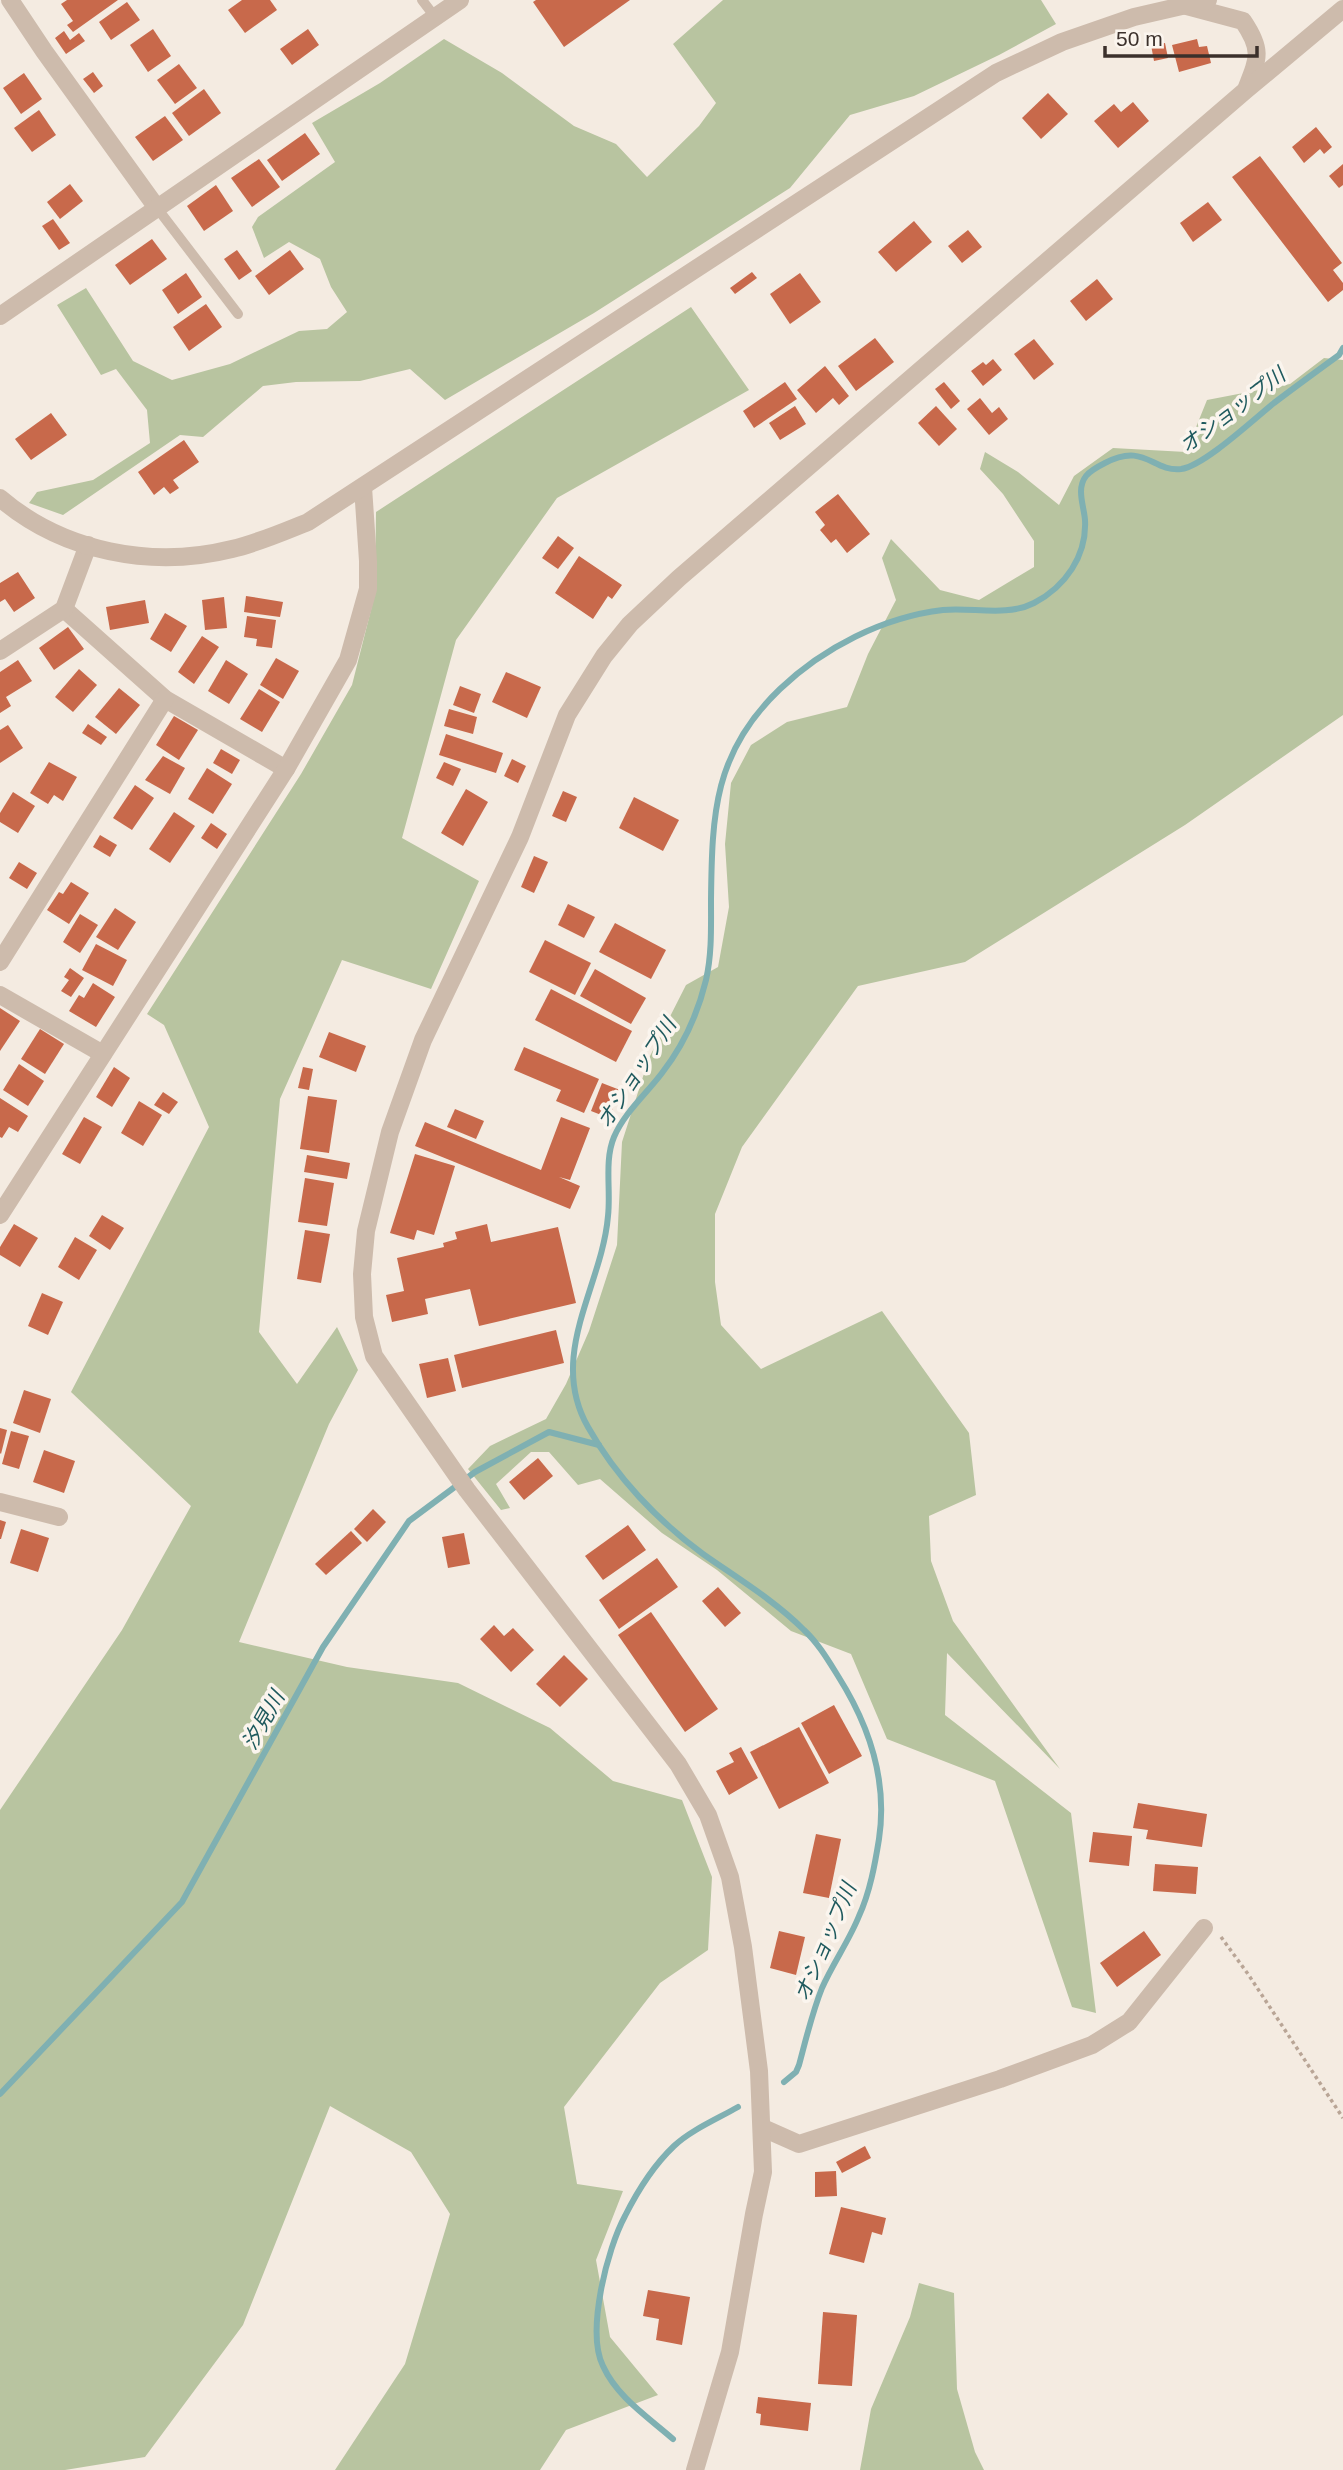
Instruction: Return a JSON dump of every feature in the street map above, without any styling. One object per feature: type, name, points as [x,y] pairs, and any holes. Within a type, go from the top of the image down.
[{"type":"street","points":[[10,0],[157,208]]},
{"type":"street","points":[[0,316],[460,0]]},
{"type":"street","points":[[0,499],[25,519],[59,535],[121,555],[153,558],[231,550],[308,522],[996,73],[1062,41],[1134,17],[1209,0]]},
{"type":"street","points":[[1183,5],[1243,22],[1255,40],[1257,62],[1245,90]]},
{"type":"street","points":[[695,2470],[730,2352],[763,2172],[759,2071],[743,1947],[730,1877],[708,1815],[678,1764],[467,1490],[374,1356],[365,1317],[362,1274],[366,1231],[390,1132],[424,1040],[520,837],[567,715],[630,625],[678,578],[1245,90],[1343,9]]},
{"type":"street","points":[[0,1215],[286,769],[348,660],[368,589],[363,487]]},
{"type":"street","points":[[0,651],[64,609],[89,545]]},
{"type":"street","points":[[64,609],[165,699],[286,769]]},
{"type":"street","points":[[0,962],[165,699]]},
{"type":"street","points":[[0,995],[103,1054]]},
{"type":"street","points":[[0,1502],[59,1517]]},
{"type":"street","points":[[763,2128],[799,2144],[1000,2079],[1092,2045],[1129,2022],[1204,1928]]},
{"type":"lane","points":[[422,0],[435,18]]},
{"type":"lane","points":[[157,208],[238,314]]},
{"type":"path","points":[[1204,1928],[1211,1928],[1231,1951],[1343,2118]]},
{"type":"green space","points":[[723,0],[1041,0],[1056,24],[914,96],[850,115],[790,188],[594,313],[445,400],[410,369],[360,381],[296,382],[263,386],[203,437],[180,435],[63,515],[29,503],[37,492],[93,480],[150,443],[147,410],[116,369],[101,375],[57,305],[86,288],[133,361],[172,380],[230,364],[299,331],[327,329],[347,312],[331,287],[320,259],[289,242],[264,258],[252,227],[258,217],[335,162],[312,123],[380,83],[444,39],[502,73],[574,126],[616,144],[647,177],[699,126],[716,103],[673,44]]},
{"type":"green space","points":[[691,307],[749,390],[557,498],[456,640],[402,838],[479,881],[431,989],[342,960],[280,1099],[259,1332],[297,1384],[337,1327],[358,1370],[329,1424],[239,1642],[347,1667],[458,1683],[550,1728],[613,1781],[682,1800],[712,1877],[708,1950],[660,1983],[564,2107],[577,2184],[623,2191],[596,2260],[610,2337],[658,2395],[566,2430],[540,2470],[335,2470],[405,2364],[450,2214],[411,2152],[330,2106],[243,2325],[145,2457],[65,2470],[0,2470],[0,1810],[122,1630],[191,1506],[71,1392],[209,1127],[164,1025],[147,1014],[301,774],[352,685],[375,594],[376,512]]},
{"type":"green space","points":[[1324,358],[1343,360],[1343,715],[1185,825],[965,962],[858,986],[742,1147],[715,1214],[715,1282],[721,1325],[761,1369],[882,1311],[969,1433],[976,1495],[929,1516],[931,1561],[953,1621],[1060,1769],[947,1653],[945,1715],[1071,1813],[1096,2013],[1072,2007],[995,1781],[887,1739],[851,1654],[791,1631],[717,1570],[662,1533],[600,1479],[578,1485],[549,1452],[531,1452],[496,1484],[510,1508],[501,1510],[468,1469],[490,1446],[546,1419],[566,1384],[589,1331],[617,1245],[622,1142],[649,1058],[686,985],[718,967],[729,907],[725,844],[731,783],[751,745],[787,722],[847,707],[868,654],[896,600],[882,558],[891,539],[940,590],[979,600],[1034,567],[1034,541],[1003,494],[980,469],[985,452],[1018,472],[1059,505],[1074,476],[1113,448],[1186,452],[1207,400],[1290,384]]},
{"type":"green space","points":[[919,2283],[954,2293],[957,2389],[975,2452],[984,2470],[860,2470],[871,2409],[910,2317]]},
{"type":"building","points":[[67,0],[118,0],[73,32],[67,25],[73,21],[61,4]]},
{"type":"building","points":[[242,0],[270,0],[277,10],[245,33],[228,10]]},
{"type":"building","points":[[630,0],[564,47],[533,2]]},
{"type":"building","points":[[127,2],[140,20],[111,40],[99,22]]},
{"type":"building","points":[[153,29],[171,56],[148,72],[130,45]]},
{"type":"building","points":[[308,29],[319,45],[292,65],[280,49]]},
{"type":"building","points":[[64,31],[70,40],[79,33],[85,41],[66,54],[55,38]]},
{"type":"building","points":[[1197,39],[1199,47],[1207,46],[1211,63],[1179,72],[1172,45]]},
{"type":"building","points":[[1165,43],[1168,58],[1154,61],[1151,45]]},
{"type":"building","points":[[179,64],[197,88],[175,104],[157,80]]},
{"type":"building","points":[[93,72],[103,86],[94,93],[83,79]]},
{"type":"building","points":[[24,73],[42,99],[21,114],[3,88]]},
{"type":"building","points":[[204,89],[221,113],[189,136],[172,113]]},
{"type":"building","points":[[1048,93],[1068,114],[1041,139],[1022,118]]},
{"type":"building","points":[[1133,102],[1149,121],[1118,148],[1094,121],[1114,104],[1121,112]]},
{"type":"building","points":[[39,110],[56,135],[32,152],[14,128]]},
{"type":"building","points":[[165,116],[183,140],[153,161],[135,137]]},
{"type":"building","points":[[1316,127],[1332,147],[1324,154],[1320,149],[1304,163],[1292,147]]},
{"type":"building","points":[[305,133],[320,154],[282,181],[267,160]]},
{"type":"building","points":[[1260,156],[1342,263],[1333,270],[1343,283],[1343,290],[1328,302],[1232,177]]},
{"type":"building","points":[[259,159],[280,187],[252,207],[231,178]]},
{"type":"building","points":[[1343,164],[1343,185],[1339,188],[1329,176]]},
{"type":"building","points":[[70,184],[83,201],[60,219],[47,202]]},
{"type":"building","points":[[216,185],[233,211],[204,231],[187,206]]},
{"type":"building","points":[[1208,202],[1222,220],[1193,242],[1180,223]]},
{"type":"building","points":[[53,219],[70,243],[59,250],[42,226]]},
{"type":"building","points":[[914,221],[932,242],[896,272],[878,252]]},
{"type":"building","points":[[968,230],[982,247],[962,263],[948,246]]},
{"type":"building","points":[[152,239],[167,259],[130,285],[115,265]]},
{"type":"building","points":[[237,250],[252,271],[239,280],[224,259]]},
{"type":"building","points":[[290,250],[304,269],[269,295],[255,276]]},
{"type":"building","points":[[752,272],[757,278],[735,294],[730,288]]},
{"type":"building","points":[[186,273],[202,297],[178,314],[162,290]]},
{"type":"building","points":[[800,273],[821,302],[790,324],[770,294]]},
{"type":"building","points":[[1097,279],[1113,299],[1086,321],[1070,301]]},
{"type":"building","points":[[206,304],[222,327],[189,351],[173,327]]},
{"type":"building","points":[[875,338],[894,362],[856,391],[838,366]]},
{"type":"building","points":[[1034,339],[1054,364],[1034,380],[1014,354]]},
{"type":"building","points":[[993,359],[1002,370],[983,386],[971,371],[983,362],[986,365]]},
{"type":"building","points":[[825,366],[849,396],[839,405],[833,398],[816,413],[797,390]]},
{"type":"building","points":[[785,382],[797,399],[754,428],[743,411]]},
{"type":"building","points":[[944,382],[960,401],[951,409],[935,389]]},
{"type":"building","points":[[980,398],[992,413],[999,407],[1008,419],[989,435],[967,409]]},
{"type":"building","points":[[795,406],[806,424],[780,440],[769,423]]},
{"type":"building","points":[[936,406],[957,429],[939,446],[918,423]]},
{"type":"building","points":[[51,413],[67,435],[31,460],[15,439]]},
{"type":"building","points":[[184,440],[199,462],[173,480],[179,488],[170,494],[164,487],[154,495],[138,472]]},
{"type":"building","points":[[838,494],[870,534],[847,553],[836,539],[831,543],[820,530],[825,525],[815,512]]},
{"type":"building","points":[[558,536],[574,548],[558,569],[542,558]]},
{"type":"building","points":[[579,556],[622,585],[612,599],[608,596],[593,619],[555,593]]},
{"type":"building","points":[[18,572],[35,598],[14,612],[5,599],[0,602],[0,583]]},
{"type":"building","points":[[246,596],[283,602],[280,617],[244,612]]},
{"type":"building","points":[[224,597],[227,628],[205,630],[202,600]]},
{"type":"building","points":[[145,600],[149,623],[110,630],[106,607]]},
{"type":"building","points":[[165,613],[187,626],[171,652],[150,639]]},
{"type":"building","points":[[247,616],[276,620],[272,648],[256,646],[257,639],[244,637]]},
{"type":"building","points":[[68,627],[84,649],[54,670],[39,648]]},
{"type":"building","points":[[202,636],[219,647],[194,684],[178,672]]},
{"type":"building","points":[[276,658],[299,671],[283,699],[260,685]]},
{"type":"building","points":[[18,660],[32,681],[6,697],[11,706],[0,713],[0,672]]},
{"type":"building","points":[[226,660],[248,674],[229,704],[208,691]]},
{"type":"building","points":[[79,669],[97,685],[73,712],[55,697]]},
{"type":"building","points":[[506,672],[541,687],[527,718],[492,702]]},
{"type":"building","points":[[460,686],[481,694],[474,713],[453,705]]},
{"type":"building","points":[[119,688],[140,705],[116,734],[95,717]]},
{"type":"building","points":[[259,689],[280,702],[262,732],[240,719]]},
{"type":"building","points":[[449,709],[477,717],[473,734],[444,726]]},
{"type":"building","points":[[174,716],[198,730],[179,760],[156,745]]},
{"type":"building","points":[[88,724],[107,737],[101,745],[82,733]]},
{"type":"building","points":[[8,725],[23,748],[0,763],[0,730]]},
{"type":"building","points":[[446,734],[503,753],[496,773],[439,755]]},
{"type":"building","points":[[221,749],[240,760],[232,774],[213,763]]},
{"type":"building","points":[[163,756],[185,768],[170,794],[145,780]]},
{"type":"building","points":[[512,759],[526,766],[518,783],[504,776]]},
{"type":"building","points":[[49,762],[77,777],[63,801],[54,795],[48,804],[30,793]]},
{"type":"building","points":[[444,762],[461,769],[453,786],[436,778]]},
{"type":"building","points":[[207,768],[232,784],[213,814],[188,799]]},
{"type":"building","points":[[135,785],[154,798],[132,830],[113,818]]},
{"type":"building","points":[[466,789],[488,802],[463,846],[441,833]]},
{"type":"building","points":[[563,791],[577,797],[566,822],[552,816]]},
{"type":"building","points":[[13,792],[35,806],[18,833],[0,822],[0,813]]},
{"type":"building","points":[[634,797],[679,820],[663,851],[619,828]]},
{"type":"building","points":[[174,812],[195,826],[170,863],[149,849]]},
{"type":"building","points":[[211,823],[227,834],[217,849],[201,838]]},
{"type":"building","points":[[100,835],[117,845],[110,857],[93,847]]},
{"type":"building","points":[[534,856],[548,862],[534,893],[521,887]]},
{"type":"building","points":[[19,862],[37,873],[27,889],[9,878]]},
{"type":"building","points":[[71,882],[89,893],[69,924],[47,910],[59,892],[63,894]]},
{"type":"building","points":[[568,904],[595,917],[584,938],[558,925]]},
{"type":"building","points":[[115,908],[136,922],[118,950],[96,937]]},
{"type":"building","points":[[80,914],[98,925],[80,953],[63,942]]},
{"type":"building","points":[[615,923],[666,950],[651,979],[599,952]]},
{"type":"building","points":[[545,940],[591,963],[575,995],[529,972]]},
{"type":"building","points":[[96,944],[127,960],[113,986],[82,970]]},
{"type":"building","points":[[70,968],[84,978],[71,997],[61,991],[69,980],[64,977]]},
{"type":"building","points":[[595,969],[646,998],[631,1024],[580,996]]},
{"type":"building","points":[[93,983],[115,997],[96,1027],[69,1011],[79,995],[84,998]]},
{"type":"building","points":[[551,989],[632,1031],[616,1062],[535,1020]]},
{"type":"building","points":[[0,1008],[20,1021],[0,1051]]},
{"type":"building","points":[[40,1029],[64,1044],[45,1074],[21,1059]]},
{"type":"building","points":[[329,1032],[366,1046],[356,1072],[319,1057]]},
{"type":"building","points":[[524,1047],[599,1079],[584,1113],[556,1101],[561,1090],[514,1070]]},
{"type":"building","points":[[19,1064],[44,1081],[28,1106],[3,1090]]},
{"type":"building","points":[[114,1067],[130,1078],[112,1107],[96,1097]]},
{"type":"building","points":[[303,1067],[313,1069],[309,1090],[298,1088]]},
{"type":"building","points":[[602,1083],[620,1090],[609,1118],[591,1111]]},
{"type":"building","points":[[163,1092],[178,1102],[169,1114],[154,1105]]},
{"type":"building","points":[[308,1096],[337,1100],[329,1153],[300,1149]]},
{"type":"building","points":[[0,1098],[28,1116],[18,1132],[9,1127],[2,1138],[0,1137]]},
{"type":"building","points":[[139,1101],[162,1115],[143,1146],[121,1133]]},
{"type":"building","points":[[455,1109],[484,1121],[476,1139],[447,1127]]},
{"type":"building","points":[[84,1117],[102,1127],[80,1164],[62,1154]]},
{"type":"building","points":[[561,1117],[590,1128],[570,1180],[559,1177],[580,1186],[570,1209],[415,1146],[425,1122],[541,1170]]},
{"type":"building","points":[[415,1154],[455,1166],[434,1235],[417,1230],[414,1240],[390,1233]]},
{"type":"building","points":[[307,1155],[350,1163],[347,1179],[304,1172]]},
{"type":"building","points":[[305,1178],[334,1183],[327,1226],[298,1222]]},
{"type":"building","points":[[102,1215],[124,1228],[110,1250],[89,1236]]},
{"type":"building","points":[[14,1224],[38,1238],[20,1267],[0,1255],[0,1247]]},
{"type":"building","points":[[487,1224],[491,1242],[558,1227],[576,1303],[479,1326],[470,1289],[425,1299],[428,1314],[392,1322],[386,1295],[404,1291],[397,1258],[444,1247],[443,1243],[457,1239],[455,1232]]},
{"type":"building","points":[[305,1230],[330,1234],[321,1283],[297,1279]]},
{"type":"building","points":[[75,1237],[97,1250],[79,1280],[58,1267]]},
{"type":"building","points":[[42,1293],[63,1302],[48,1335],[28,1326]]},
{"type":"building","points":[[556,1330],[564,1363],[462,1388],[454,1355]]},
{"type":"building","points":[[448,1358],[456,1391],[427,1398],[419,1364]]},
{"type":"building","points":[[24,1390],[51,1399],[40,1433],[13,1423]]},
{"type":"building","points":[[0,1428],[7,1430],[1,1454],[0,1453]]},
{"type":"building","points":[[11,1431],[29,1436],[19,1469],[2,1464]]},
{"type":"building","points":[[44,1450],[75,1461],[64,1493],[33,1482]]},
{"type":"building","points":[[538,1458],[553,1476],[524,1500],[509,1482]]},
{"type":"building","points":[[373,1509],[386,1522],[367,1542],[354,1529]]},
{"type":"building","points":[[0,1520],[6,1522],[1,1539],[0,1539]]},
{"type":"building","points":[[628,1525],[646,1550],[603,1580],[585,1556]]},
{"type":"building","points":[[21,1529],[49,1538],[38,1572],[10,1563]]},
{"type":"building","points":[[351,1531],[362,1543],[326,1575],[315,1564]]},
{"type":"building","points":[[464,1533],[470,1564],[448,1568],[442,1537]]},
{"type":"building","points":[[657,1558],[678,1587],[619,1629],[599,1600]]},
{"type":"building","points":[[718,1587],[741,1613],[725,1627],[702,1601]]},
{"type":"building","points":[[651,1612],[718,1709],[685,1732],[618,1635]]},
{"type":"building","points":[[494,1625],[504,1636],[513,1628],[534,1650],[511,1672],[480,1639]]},
{"type":"building","points":[[564,1655],[588,1679],[560,1707],[536,1684]]},
{"type":"building","points":[[834,1705],[862,1756],[829,1774],[801,1723]]},
{"type":"building","points":[[799,1727],[829,1783],[779,1809],[750,1752]]},
{"type":"building","points":[[741,1747],[758,1778],[729,1795],[716,1771],[734,1762],[729,1753]]},
{"type":"building","points":[[1138,1803],[1207,1814],[1202,1847],[1146,1839],[1148,1830],[1133,1828]]},
{"type":"building","points":[[1093,1832],[1132,1836],[1129,1866],[1089,1862]]},
{"type":"building","points":[[816,1834],[841,1839],[829,1898],[803,1893]]},
{"type":"building","points":[[1155,1864],[1198,1867],[1196,1894],[1153,1891]]},
{"type":"building","points":[[779,1931],[805,1937],[796,1975],[770,1968]]},
{"type":"building","points":[[1144,1931],[1161,1955],[1117,1987],[1100,1963]]},
{"type":"building","points":[[865,2146],[871,2158],[842,2173],[836,2162]]},
{"type":"building","points":[[836,2171],[837,2196],[815,2197],[815,2172]]},
{"type":"building","points":[[841,2207],[886,2218],[882,2235],[872,2232],[864,2263],[829,2254]]},
{"type":"building","points":[[648,2290],[690,2297],[682,2345],[656,2340],[659,2319],[643,2316]]},
{"type":"building","points":[[823,2312],[857,2315],[852,2386],[818,2384]]},
{"type":"building","points":[[758,2397],[811,2403],[808,2431],[760,2425],[761,2414],[756,2413]]},
{"type":"waterway","name":"オショップ川","points":[[784,2082],[796,2072],[822,1988],[855,1925],[869,1888],[881,1817],[881,1795],[874,1753],[849,1695],[827,1658],[809,1635],[768,1599],[686,1541],[639,1497],[611,1463],[588,1427],[577,1400],[573,1374],[580,1321],[604,1242],[609,1206],[609,1156],[614,1137],[630,1111],[677,1052],[699,1005],[706,980],[711,940],[713,839],[721,786],[729,761],[758,713],[780,689],[815,660],[855,637],[876,627],[921,614],[954,609],[1012,610],[1034,603],[1045,596],[1064,579],[1078,558],[1085,533],[1081,486],[1090,472],[1119,457],[1130,456],[1139,456],[1171,469],[1191,466],[1229,441],[1274,403],[1339,355],[1343,348]]},
{"type":"waterway","name":"汐見川","points":[[0,2094],[182,1902],[323,1647],[409,1521],[475,1472],[549,1432],[599,1445]]},
{"type":"waterway","name":"オショップ川","points":[[673,2439],[625,2397],[603,2366],[598,2351],[597,2333],[601,2291],[618,2231],[653,2170],[681,2140],[738,2107]]}]
